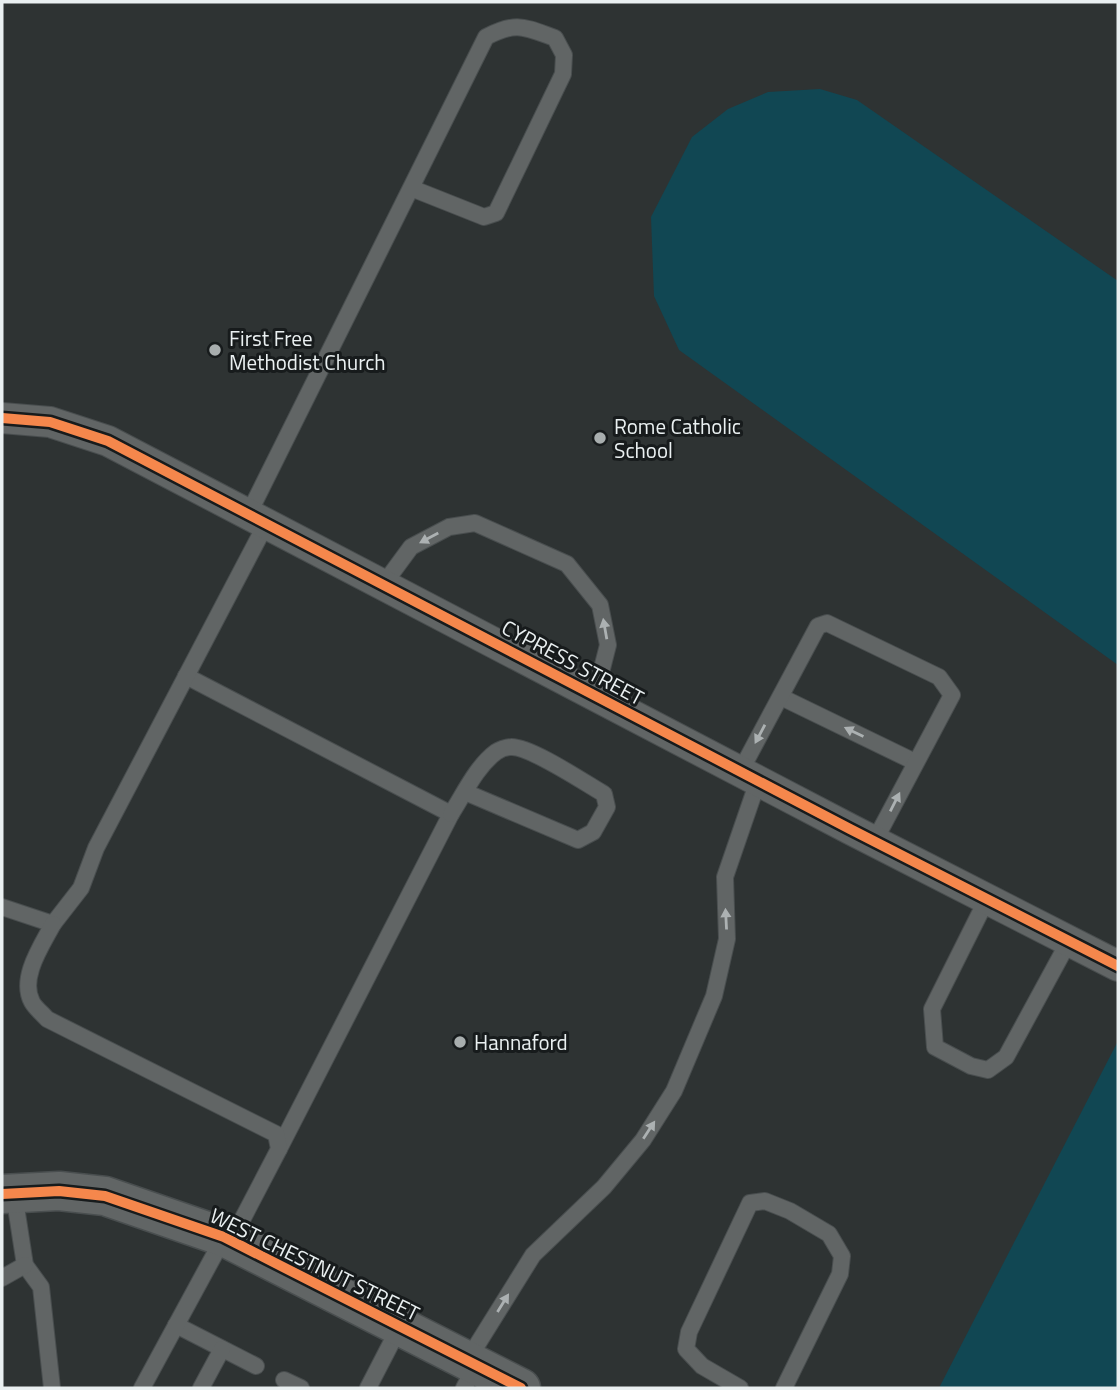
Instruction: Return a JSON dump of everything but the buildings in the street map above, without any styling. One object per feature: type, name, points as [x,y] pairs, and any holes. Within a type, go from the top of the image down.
[{"type":"street","name":"CYPRESS STREET","points":[[2,418],[50,422],[108,441],[874,842],[1118,966]]},
{"type":"street","name":"WEST CHESTNUT STREET","points":[[8,1194],[59,1191],[105,1196],[228,1239],[400,1326],[469,1371],[521,1388]]},
{"type":"lane","points":[[279,1149],[276,1134],[47,1018],[32,1003],[28,986],[35,959],[53,924],[80,888],[96,848],[186,676],[411,188],[486,37],[501,29],[519,26],[555,38],[564,55],[563,74],[496,213],[484,217],[411,188]]},
{"type":"lane","points":[[383,585],[411,547],[449,527],[475,523],[567,564],[600,605],[608,645],[595,696]]},
{"type":"lane","points":[[469,1371],[533,1255],[604,1187],[643,1140],[674,1091],[714,996],[727,939],[724,877],[749,777],[780,697],[818,626],[827,623],[939,677],[952,695],[874,842]]},
{"type":"lane","points":[[186,676],[451,814]]},
{"type":"lane","points":[[780,697],[915,762]]},
{"type":"lane","points":[[142,1388],[279,1149],[451,814],[465,792],[488,759],[498,750],[512,747],[531,752],[604,794],[607,807],[593,832],[578,840],[465,792]]},
{"type":"lane","points":[[987,899],[932,1009],[935,1047],[971,1066],[988,1070],[1006,1057],[1069,941]]},
{"type":"lane","points":[[2,907],[53,924]]},
{"type":"lane","points":[[8,1194],[25,1265],[41,1287],[52,1388]]},
{"type":"lane","points":[[740,1388],[702,1366],[686,1349],[689,1332],[750,1203],[765,1201],[790,1211],[829,1234],[842,1256],[840,1274],[784,1388]]},
{"type":"lane","points":[[2,1278],[25,1265]]},
{"type":"lane","points":[[176,1325],[256,1366]]},
{"type":"lane","points":[[368,1388],[400,1326]]},
{"type":"lane","points":[[201,1388],[222,1349]]},
{"type":"lane","points":[[284,1380],[301,1388]]},
{"type":"shaded area","points":[[820,89],[857,100],[1118,281],[1118,665],[679,350],[654,296],[651,217],[692,137],[728,109],[768,92]]},
{"type":"shaded area","points":[[1118,1041],[1118,1388],[939,1388]]},
{"type":"cycle path","points":[[2,418],[50,422],[108,441],[1118,966]]},
{"type":"cycle path","points":[[2,1194],[59,1191],[105,1196],[224,1237],[521,1388]]},
{"type":"place","name":"First Free Methodist Church","points":[[215,350]]},
{"type":"place","name":"Rome Catholic School","points":[[600,438]]},
{"type":"place","name":"Hannaford","points":[[460,1042]]}]
